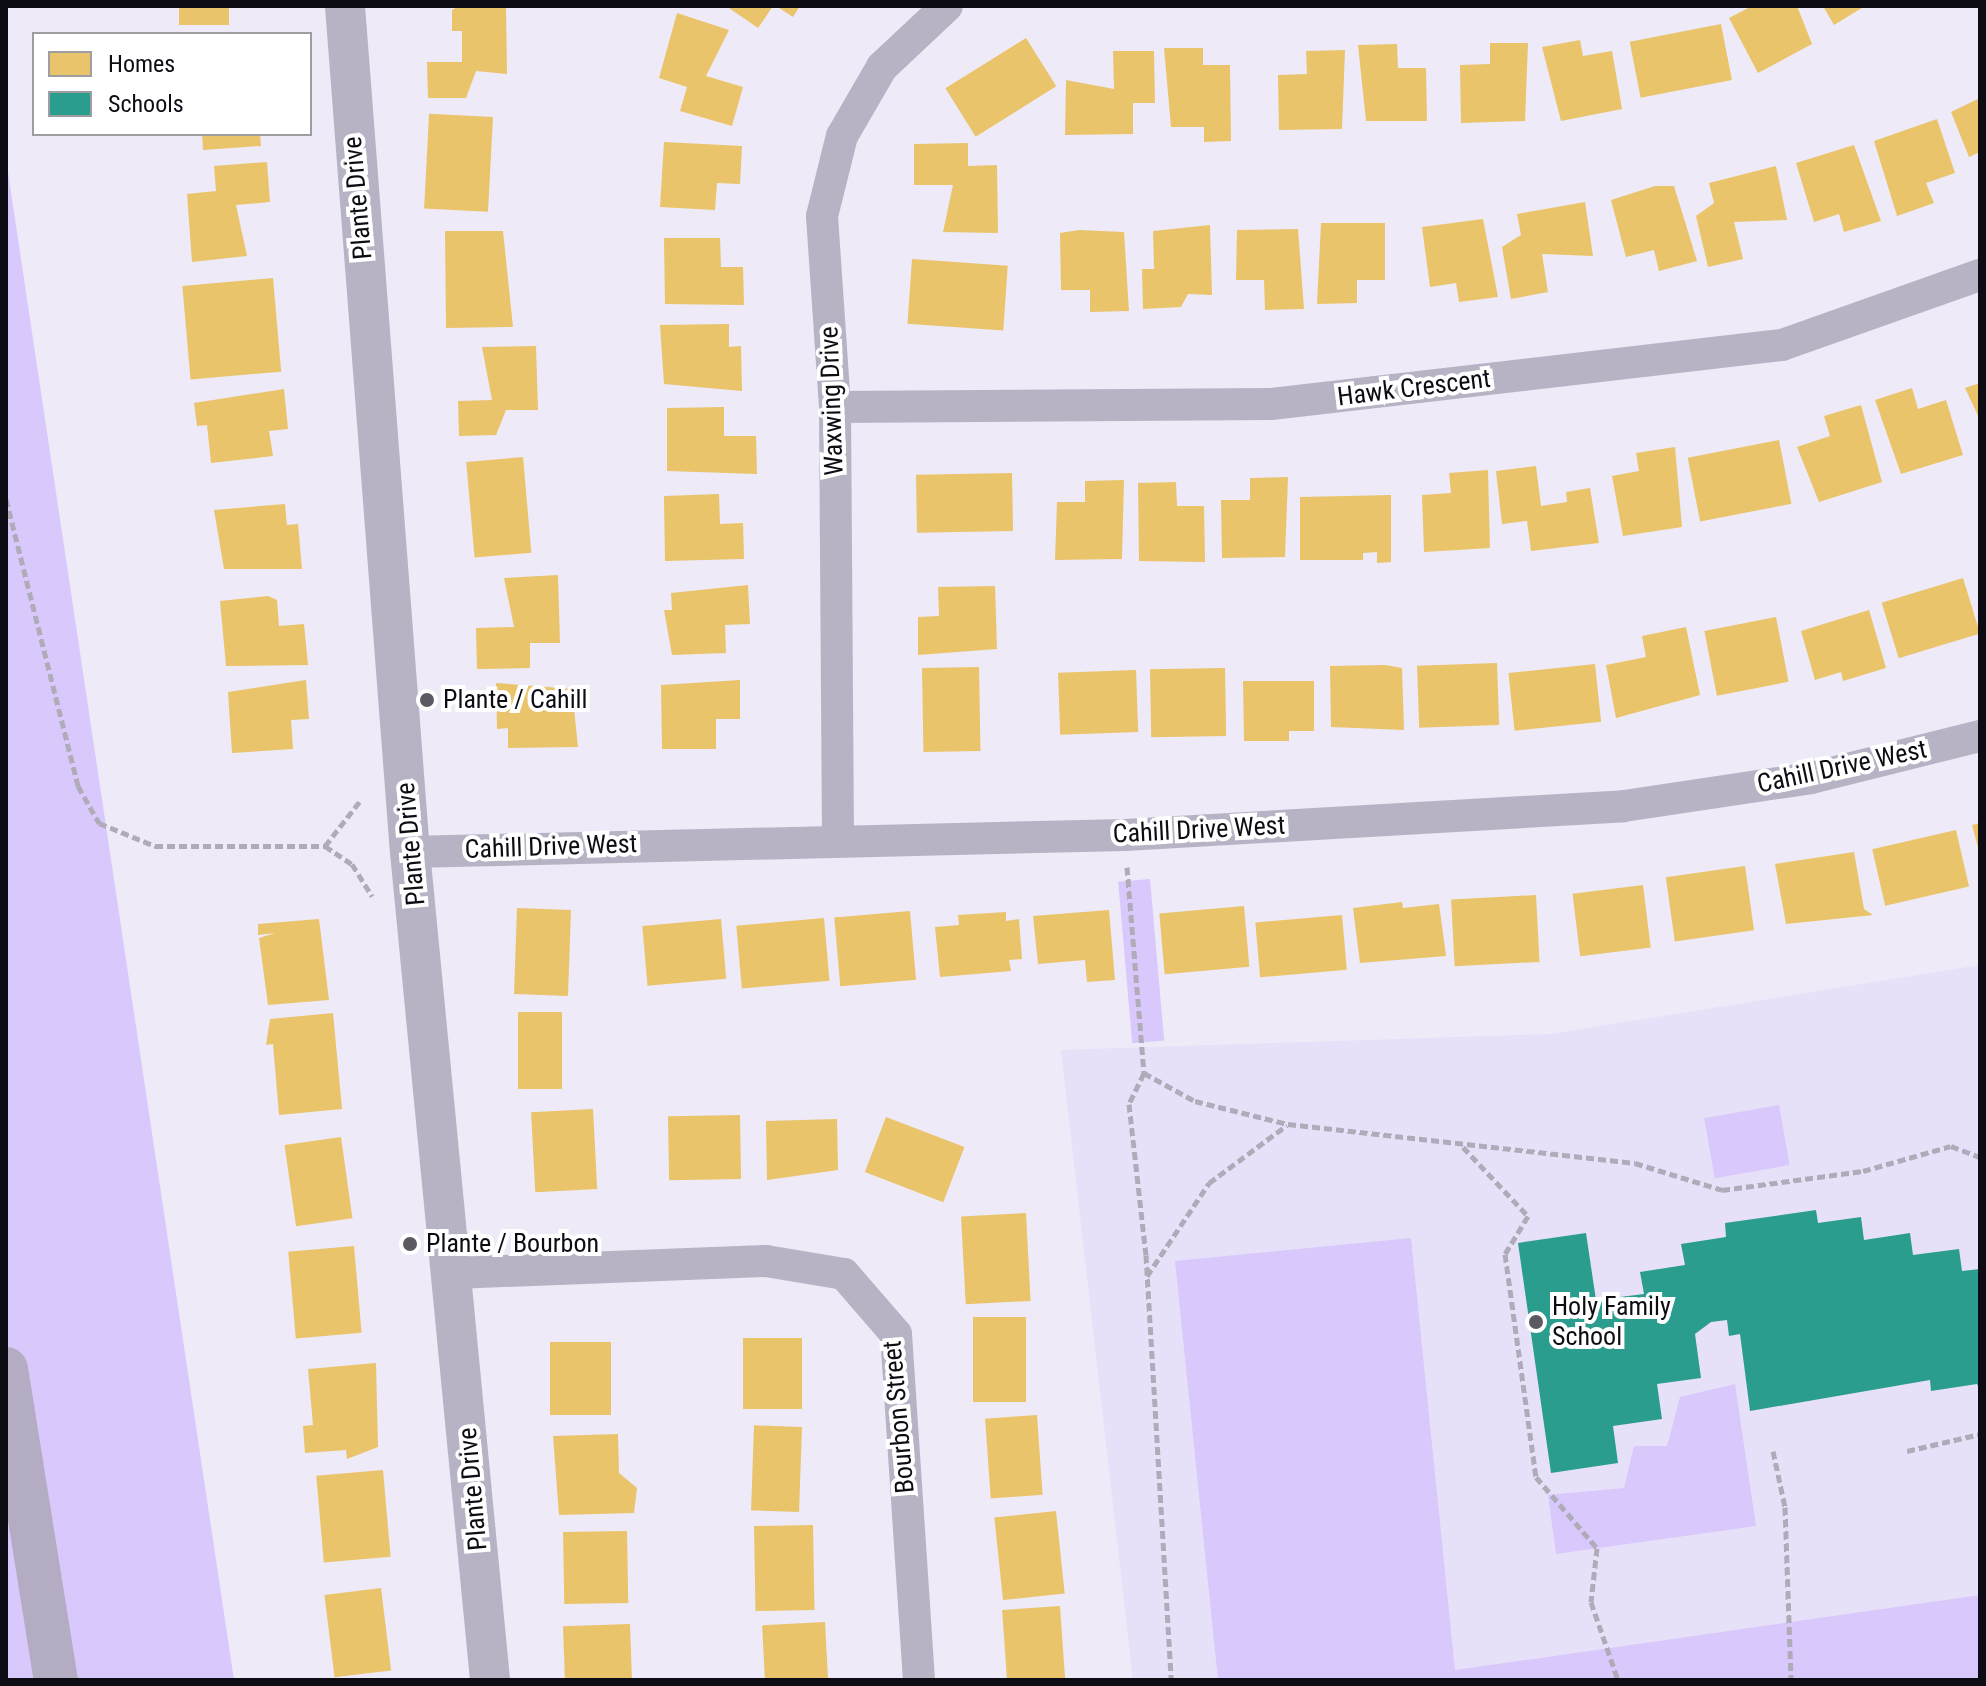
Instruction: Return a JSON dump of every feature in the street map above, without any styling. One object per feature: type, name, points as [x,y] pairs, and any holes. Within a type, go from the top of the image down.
[{"type":"highway","points":[[6,1369],[56,1680]]},
{"type":"street","name":"Plante Drive","points":[[345,6],[410,852],[454,1273],[490,1680]]},
{"type":"street","name":"Waxwing Drive","points":[[838,838],[835,407],[822,216],[842,136],[882,67],[947,6]]},
{"type":"street","name":"Hawk Crescent","points":[[835,407],[1271,404],[1410,388],[1782,345],[1980,275]]},
{"type":"street","name":"Cahill Drive West","points":[[410,852],[838,838],[1125,835],[1624,806],[1811,778],[1980,736]]},
{"type":"street","name":"Bourbon Street","points":[[454,1273],[766,1261],[844,1274],[896,1334],[919,1680]]},
{"type":"path","points":[[6,499],[21,545],[78,786],[99,823],[155,846],[325,846],[352,864],[372,896]]},
{"type":"path","points":[[325,846],[360,801]]},
{"type":"path","points":[[1125,835],[1144,1073],[1129,1104],[1147,1276],[1171,1680]]},
{"type":"path","points":[[1144,1073],[1195,1101],[1288,1124],[1462,1147],[1635,1163],[1722,1190],[1863,1171],[1951,1146],[1980,1157]]},
{"type":"path","points":[[1147,1276],[1209,1183],[1288,1124]]},
{"type":"path","points":[[1462,1147],[1528,1216],[1505,1254],[1536,1477],[1597,1548],[1591,1602],[1618,1680]]},
{"type":"path","points":[[1907,1451],[1980,1434]]},
{"type":"path","points":[[1773,1451],[1785,1507],[1791,1680]]},
{"type":"shaded area","points":[[6,159],[234,1680],[6,1680]]},
{"type":"shaded area","points":[[1150,879],[1164,1040],[1132,1043],[1118,882]]},
{"type":"shaded area","name":"Holy Family School","points":[[1980,965],[1980,1595],[1384,1680],[1133,1680],[1061,1050],[1551,1034]]},
{"type":"shaded area","points":[[1779,1105],[1790,1165],[1715,1178],[1704,1118]]},
{"type":"shaded area","points":[[1411,1238],[1455,1670],[1980,1595],[1980,1680],[1218,1680],[1175,1261]]},
{"type":"shaded area","points":[[1735,1384],[1756,1526],[1556,1554],[1548,1495],[1624,1488],[1634,1446],[1667,1446],[1680,1397]]},
{"type":"building: Homes","points":[[179,6],[229,6],[229,25],[179,25]]},
{"type":"building: Homes","points":[[459,6],[506,6],[507,74],[476,71],[466,98],[428,98],[427,62],[462,62],[462,31],[452,31],[452,10]]},
{"type":"building: Homes","points":[[726,6],[773,6],[758,28]]},
{"type":"building: Homes","points":[[776,6],[800,6],[793,17]]},
{"type":"building: Homes","points":[[1752,6],[1797,6],[1812,44],[1758,73],[1729,18]]},
{"type":"building: Homes","points":[[1823,6],[1865,6],[1834,25]]},
{"type":"building: Homes","points":[[677,13],[729,30],[706,76],[743,87],[732,126],[680,111],[687,87],[659,78]]},
{"type":"building: Homes","points":[[1721,24],[1732,80],[1641,98],[1630,42]]},
{"type":"building: Homes","points":[[1026,38],[1056,86],[976,137],[945,88]]},
{"type":"building: Homes","points":[[1580,40],[1583,56],[1612,51],[1622,109],[1561,121],[1542,47]]},
{"type":"building: Homes","points":[[1490,43],[1528,43],[1525,121],[1461,123],[1460,65],[1490,64]]},
{"type":"building: Homes","points":[[1397,44],[1398,68],[1426,68],[1427,121],[1366,121],[1358,45]]},
{"type":"building: Homes","points":[[1164,48],[1203,48],[1203,65],[1230,65],[1231,141],[1204,142],[1204,127],[1171,127]]},
{"type":"building: Homes","points":[[1345,50],[1342,129],[1279,130],[1278,75],[1307,74],[1306,51]]},
{"type":"building: Homes","points":[[1113,51],[1154,51],[1155,103],[1133,103],[1133,134],[1065,135],[1066,80],[1114,89]]},
{"type":"building: Homes","points":[[1980,98],[1980,152],[1969,157],[1951,112]]},
{"type":"building: Homes","points":[[429,114],[493,117],[488,212],[424,209]]},
{"type":"building: Homes","points":[[1937,119],[1955,173],[1926,183],[1934,203],[1897,216],[1874,141]]},
{"type":"building: Homes","points":[[202,136],[260,136],[261,146],[203,150]]},
{"type":"building: Homes","points":[[664,142],[742,146],[740,184],[717,183],[715,210],[660,207]]},
{"type":"building: Homes","points":[[968,143],[968,166],[997,165],[998,233],[943,232],[953,185],[914,185],[914,144]]},
{"type":"building: Homes","points":[[1854,145],[1881,221],[1844,232],[1839,214],[1814,222],[1796,163]]},
{"type":"building: Homes","points":[[267,162],[270,202],[236,205],[247,256],[192,262],[187,194],[216,191],[214,166]]},
{"type":"building: Homes","points":[[1776,166],[1787,220],[1734,222],[1743,259],[1708,267],[1696,216],[1714,203],[1709,183]]},
{"type":"building: Homes","points":[[1655,186],[1674,186],[1697,261],[1659,271],[1654,250],[1626,257],[1611,200]]},
{"type":"building: Homes","points":[[1585,202],[1593,256],[1542,254],[1548,292],[1511,299],[1502,247],[1521,235],[1517,214]]},
{"type":"building: Homes","points":[[1483,219],[1498,297],[1459,302],[1456,283],[1430,287],[1422,227]]},
{"type":"building: Homes","points":[[1321,223],[1385,223],[1385,280],[1357,280],[1357,303],[1317,304]]},
{"type":"building: Homes","points":[[1210,225],[1212,295],[1188,294],[1181,307],[1143,309],[1142,269],[1154,269],[1153,231]]},
{"type":"building: Homes","points":[[1298,229],[1304,309],[1265,310],[1264,280],[1236,280],[1237,230]]},
{"type":"building: Homes","points":[[1079,230],[1124,232],[1129,311],[1090,312],[1090,290],[1061,290],[1060,233]]},
{"type":"building: Homes","points":[[445,231],[503,231],[513,327],[446,328]]},
{"type":"building: Homes","points":[[664,238],[720,238],[721,267],[743,267],[744,305],[665,304]]},
{"type":"building: Homes","points":[[912,259],[1008,266],[1003,331],[907,324]]},
{"type":"building: Homes","points":[[273,278],[281,372],[191,380],[182,286]]},
{"type":"building: Homes","points":[[729,324],[729,347],[741,346],[742,391],[664,384],[660,325]]},
{"type":"building: Homes","points":[[536,346],[538,410],[506,410],[496,435],[459,436],[458,401],[492,400],[482,347]]},
{"type":"building: Homes","points":[[1980,383],[1980,420],[1965,388]]},
{"type":"building: Homes","points":[[1912,388],[1918,409],[1946,400],[1963,455],[1901,474],[1875,400]]},
{"type":"building: Homes","points":[[284,389],[288,429],[269,431],[273,456],[211,463],[207,425],[197,426],[194,403]]},
{"type":"building: Homes","points":[[1861,405],[1882,482],[1819,502],[1797,447],[1830,436],[1824,416]]},
{"type":"building: Homes","points":[[724,407],[724,436],[756,436],[757,474],[667,471],[667,408]]},
{"type":"building: Homes","points":[[1779,440],[1791,504],[1700,522],[1688,458]]},
{"type":"building: Homes","points":[[1675,447],[1682,527],[1623,536],[1612,476],[1639,471],[1636,453]]},
{"type":"building: Homes","points":[[523,457],[531,553],[475,558],[466,462]]},
{"type":"building: Homes","points":[[1536,466],[1541,506],[1567,502],[1566,492],[1590,488],[1599,543],[1531,551],[1527,521],[1502,524],[1496,471]]},
{"type":"building: Homes","points":[[1488,470],[1490,548],[1424,552],[1422,495],[1451,493],[1449,473]]},
{"type":"building: Homes","points":[[1012,473],[1013,531],[917,533],[916,475]]},
{"type":"building: Homes","points":[[1288,477],[1285,557],[1222,558],[1221,500],[1250,500],[1250,478]]},
{"type":"building: Homes","points":[[1124,480],[1122,559],[1055,560],[1057,502],[1085,502],[1085,481]]},
{"type":"building: Homes","points":[[1176,482],[1177,506],[1204,506],[1205,562],[1139,561],[1138,483]]},
{"type":"building: Homes","points":[[719,494],[720,524],[743,523],[744,559],[665,561],[664,496]]},
{"type":"building: Homes","points":[[1391,495],[1391,562],[1377,563],[1377,552],[1363,553],[1363,560],[1300,560],[1300,497]]},
{"type":"building: Homes","points":[[285,504],[287,525],[298,524],[302,569],[224,569],[214,510]]},
{"type":"building: Homes","points":[[558,575],[560,643],[530,643],[530,668],[477,669],[476,628],[514,627],[504,578]]},
{"type":"building: Homes","points":[[1963,578],[1980,633],[1899,658],[1882,603]]},
{"type":"building: Homes","points":[[748,585],[750,624],[725,625],[726,653],[672,655],[664,610],[672,610],[671,593]]},
{"type":"building: Homes","points":[[995,586],[997,649],[918,655],[918,617],[939,616],[938,587]]},
{"type":"building: Homes","points":[[268,596],[277,600],[279,626],[304,624],[308,665],[226,666],[220,601]]},
{"type":"building: Homes","points":[[1869,610],[1886,668],[1843,681],[1841,672],[1815,680],[1801,631]]},
{"type":"building: Homes","points":[[1776,617],[1789,682],[1717,696],[1704,631]]},
{"type":"building: Homes","points":[[1686,627],[1700,695],[1616,718],[1606,665],[1646,657],[1642,636]]},
{"type":"building: Homes","points":[[1497,663],[1499,725],[1419,728],[1417,666]]},
{"type":"building: Homes","points":[[1595,664],[1601,722],[1515,731],[1508,673]]},
{"type":"building: Homes","points":[[1385,665],[1402,668],[1404,730],[1331,727],[1330,666]]},
{"type":"building: Homes","points":[[979,667],[980,751],[923,752],[922,668]]},
{"type":"building: Homes","points":[[1225,668],[1226,736],[1151,737],[1150,669]]},
{"type":"building: Homes","points":[[1136,670],[1138,732],[1060,735],[1058,673]]},
{"type":"building: Homes","points":[[306,680],[309,719],[291,720],[293,749],[232,753],[228,692]]},
{"type":"building: Homes","points":[[740,680],[740,719],[716,719],[716,749],[662,749],[661,685]]},
{"type":"building: Homes","points":[[1243,681],[1314,681],[1314,731],[1289,731],[1289,741],[1244,741]]},
{"type":"building: Homes","points":[[496,683],[572,689],[578,747],[508,748],[508,728],[497,729]]},
{"type":"building: Homes","points":[[1980,823],[1980,851],[1979,851],[1972,825]]},
{"type":"building: Homes","points":[[1956,830],[1969,887],[1885,906],[1872,849]]},
{"type":"building: Homes","points":[[1854,852],[1864,909],[1873,915],[1786,924],[1775,864]]},
{"type":"building: Homes","points":[[1745,866],[1754,930],[1675,942],[1666,877]]},
{"type":"building: Homes","points":[[1643,885],[1651,948],[1580,956],[1573,894]]},
{"type":"building: Homes","points":[[1536,895],[1540,962],[1455,966],[1451,899]]},
{"type":"building: Homes","points":[[1402,902],[1403,908],[1439,904],[1446,956],[1360,963],[1353,908]]},
{"type":"building: Homes","points":[[1244,906],[1249,967],[1165,974],[1159,913]]},
{"type":"building: Homes","points":[[517,908],[571,910],[568,996],[514,994]]},
{"type":"building: Homes","points":[[1109,910],[1115,980],[1087,982],[1085,960],[1038,964],[1033,916]]},
{"type":"building: Homes","points":[[910,911],[916,980],[840,986],[834,918]]},
{"type":"building: Homes","points":[[1006,912],[1006,921],[1019,919],[1022,959],[1009,960],[1011,971],[940,977],[935,927],[959,925],[958,915]]},
{"type":"building: Homes","points":[[1342,915],[1347,970],[1260,977],[1255,923]]},
{"type":"building: Homes","points":[[824,918],[829,981],[742,988],[736,926]]},
{"type":"building: Homes","points":[[319,919],[329,1000],[268,1005],[259,938],[275,933],[258,935],[258,924]]},
{"type":"building: Homes","points":[[721,919],[726,979],[648,986],[642,926]]},
{"type":"building: Homes","points":[[518,1012],[562,1012],[562,1089],[518,1089]]},
{"type":"building: Homes","points":[[333,1013],[342,1109],[279,1115],[273,1044],[266,1045],[270,1019]]},
{"type":"building: Homes","points":[[593,1109],[597,1189],[535,1192],[531,1112]]},
{"type":"building: Homes","points":[[740,1115],[741,1179],[669,1180],[668,1116]]},
{"type":"building: Homes","points":[[886,1117],[964,1147],[943,1202],[865,1172]]},
{"type":"building: Homes","points":[[837,1119],[838,1170],[767,1180],[766,1121]]},
{"type":"building: Homes","points":[[341,1137],[352,1218],[296,1226],[285,1145]]},
{"type":"building: Homes","points":[[1026,1213],[1031,1301],[966,1304],[961,1216]]},
{"type":"building: Homes","points":[[354,1246],[362,1333],[296,1338],[288,1252]]},
{"type":"building: Homes","points":[[973,1317],[1026,1317],[1026,1402],[973,1402]]},
{"type":"building: Homes","points":[[743,1338],[802,1338],[802,1409],[743,1409]]},
{"type":"building: Homes","points":[[550,1342],[611,1342],[611,1415],[550,1415]]},
{"type":"building: Homes","points":[[376,1363],[378,1447],[347,1459],[346,1450],[305,1453],[303,1426],[313,1425],[308,1369]]},
{"type":"building: Homes","points":[[1037,1415],[1043,1495],[991,1498],[985,1419]]},
{"type":"building: Homes","points":[[754,1425],[802,1427],[799,1512],[751,1510]]},
{"type":"building: Homes","points":[[618,1434],[619,1473],[637,1488],[634,1513],[559,1515],[553,1436]]},
{"type":"building: Homes","points":[[383,1470],[391,1557],[324,1563],[316,1476]]},
{"type":"building: Homes","points":[[1056,1511],[1065,1594],[1003,1600],[994,1517]]},
{"type":"building: Homes","points":[[813,1525],[814,1610],[755,1611],[754,1526]]},
{"type":"building: Homes","points":[[627,1531],[628,1603],[564,1604],[563,1532]]},
{"type":"building: Homes","points":[[381,1588],[391,1670],[335,1677],[324,1595]]},
{"type":"building: Homes","points":[[1060,1606],[1065,1680],[1007,1680],[1002,1610]]},
{"type":"building: Homes","points":[[825,1622],[828,1680],[765,1680],[762,1625]]},
{"type":"building: Homes","points":[[630,1624],[632,1680],[565,1680],[563,1626]]},
{"type":"building: Schools","points":[[1816,1210],[1818,1223],[1861,1217],[1864,1240],[1910,1233],[1913,1255],[1959,1249],[1962,1271],[1980,1269],[1980,1390],[1977,1384],[1931,1391],[1930,1380],[1750,1411],[1740,1334],[1729,1336],[1727,1320],[1711,1322],[1695,1334],[1701,1378],[1657,1384],[1662,1419],[1613,1426],[1618,1463],[1551,1473],[1518,1243],[1586,1233],[1596,1300],[1644,1294],[1640,1272],[1685,1265],[1681,1244],[1726,1237],[1725,1223]]},
{"type":"place","name":"Plante / Cahill","points":[[427,700]]},
{"type":"place","name":"Plante / Bourbon","points":[[410,1244]]},
{"type":"place","name":"Holy Family School","points":[[1536,1322]]}]
